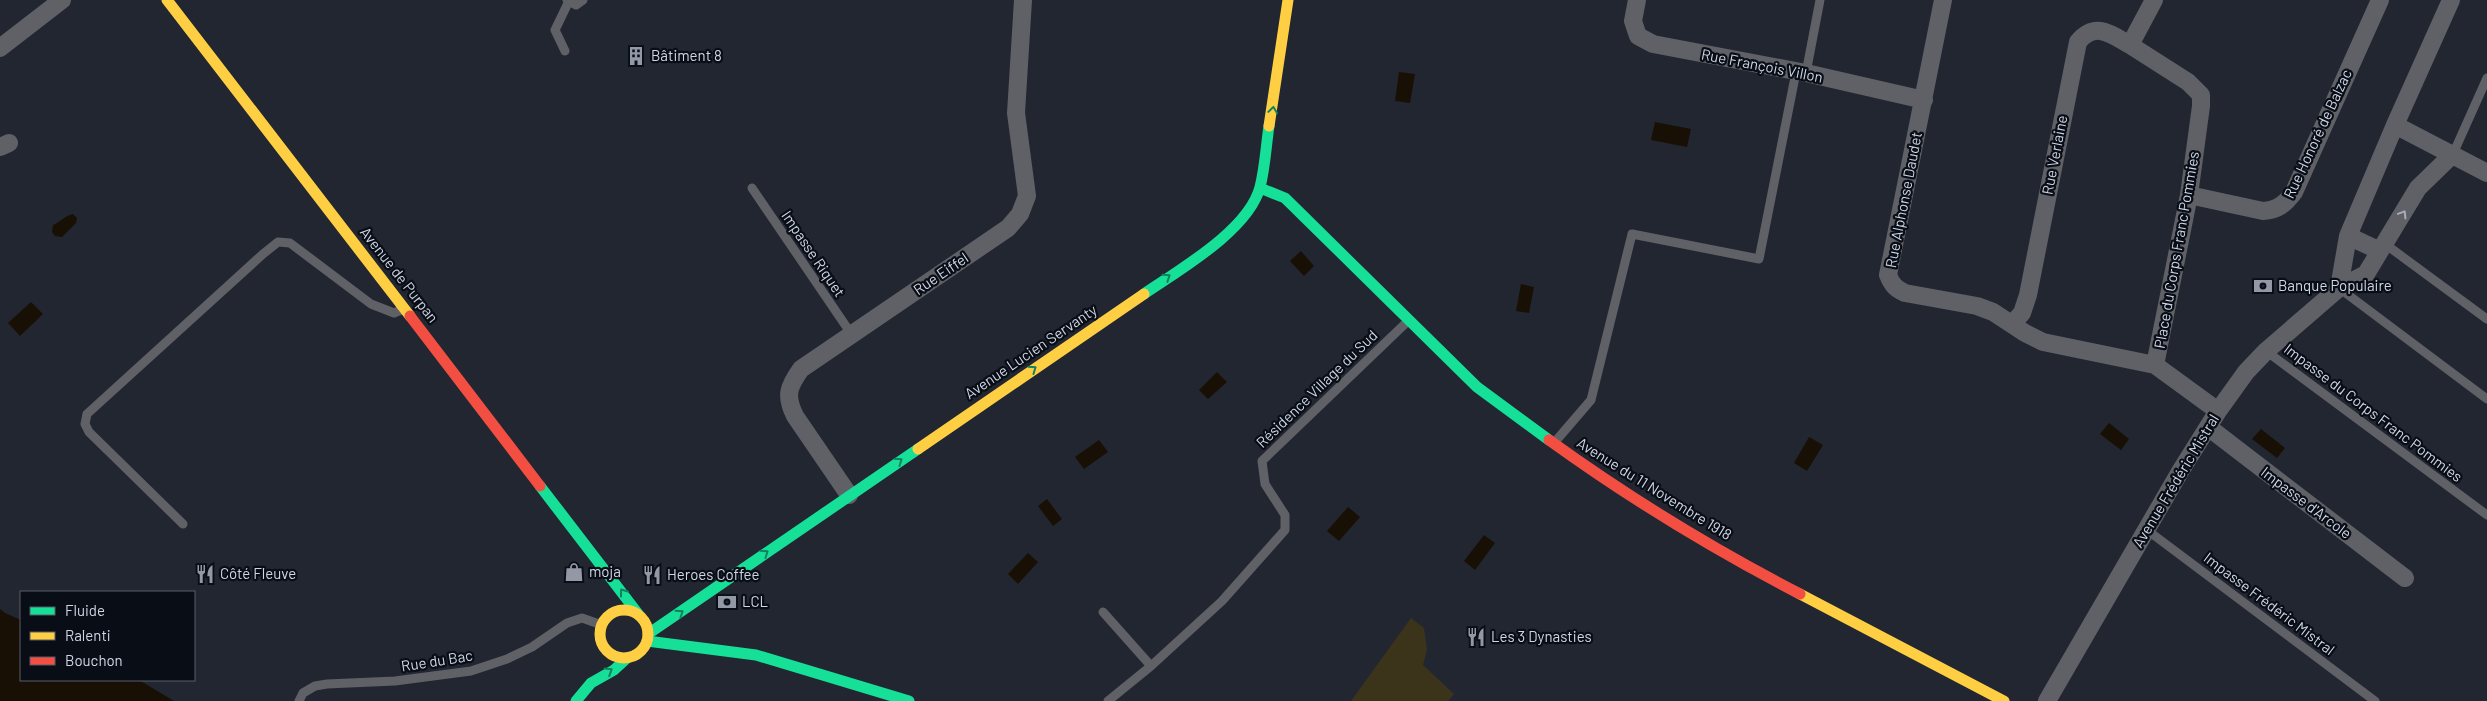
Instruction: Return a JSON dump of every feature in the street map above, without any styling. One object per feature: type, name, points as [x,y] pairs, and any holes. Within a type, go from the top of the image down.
[{"type":"street","points":[[0,48],[62,0]]},
{"type":"street","name":"Avenue de Purpan","points":[[167,0],[639,615]]},
{"type":"street","name":"Rue Eiffel","points":[[849,495],[789,404],[789,390],[801,369],[1008,228],[1020,214],[1027,196],[1016,113],[1023,0]]},
{"type":"street","name":"Avenue Lucien Servanty","points":[[647,637],[849,495],[1210,249],[1240,222],[1249,210],[1260,188],[1288,0]]},
{"type":"street","name":"Rue François Villon","points":[[1637,0],[1633,21],[1638,36],[1653,44],[1801,73],[1924,100]]},
{"type":"street","name":"Rue Alphonse Daudet","points":[[1943,0],[1888,275],[1891,282],[1896,289],[1905,293],[1977,306],[1993,312],[2043,342],[2155,365],[2218,411]]},
{"type":"street","points":[[2130,45],[2154,0]]},
{"type":"street","name":"Rue Honoré de Balzac","points":[[2189,195],[2263,211],[2273,210],[2285,204],[2294,192],[2380,0]]},
{"type":"street","points":[[2339,288],[2348,236],[2358,209],[2451,0]]},
{"type":"street","name":"Rue Verlaine","points":[[2012,324],[2022,313],[2028,295],[2078,42],[2085,33],[2096,30],[2110,34],[2130,45]]},
{"type":"street","name":"Place du Corps Franc Pommies","points":[[2130,45],[2188,82],[2201,95],[2198,134],[2189,195],[2155,365]]},
{"type":"street","points":[[2395,125],[2487,173]]},
{"type":"street","name":"Avenue Frédéric Mistral","points":[[2047,701],[2208,427],[2246,372],[2266,351],[2339,288],[2366,274],[2418,188],[2453,154]]},
{"type":"street","name":"Avenue du 11 Novembre 1918","points":[[1260,188],[1285,198],[1477,387],[1601,478],[1761,574],[2004,701]]},
{"type":"street","points":[[2348,236],[2383,247]]},
{"type":"street","name":"Impasse d'Arcole","points":[[2208,427],[2405,578]]},
{"type":"street","points":[[604,588],[605,570]]},
{"type":"street","points":[[590,683],[604,622],[603,602]]},
{"type":"street","points":[[576,701],[590,683],[614,670],[627,658],[638,653],[647,637],[647,627],[639,615],[632,611],[621,610],[604,622]]},
{"type":"street","points":[[647,637],[670,646],[730,650],[756,655],[909,701]]},
{"type":"street","points":[[601,638],[607,650],[620,658],[627,658]]},
{"type":"lane","points":[[565,51],[555,30],[568,1],[576,5],[583,0]]},
{"type":"lane","points":[[1554,444],[1591,400],[1632,234],[1759,259],[1801,73],[1820,0]]},
{"type":"lane","points":[[2453,154],[2487,78]]},
{"type":"lane","name":"Impasse Riquet","points":[[752,188],[852,335]]},
{"type":"lane","points":[[183,524],[89,432],[86,424],[87,414],[278,242],[290,243],[371,304],[394,313],[406,309]]},
{"type":"lane","points":[[2383,247],[2487,319]]},
{"type":"lane","points":[[2339,288],[2487,399]]},
{"type":"lane","name":"Résidence Village du Sud","points":[[1108,701],[1151,666],[1222,601],[1285,530],[1285,515],[1265,484],[1262,461],[1408,320]]},
{"type":"lane","name":"Impasse du Corps Franc Pommies","points":[[2266,351],[2487,516]]},
{"type":"lane","name":"Impasse Frédéric Mistral","points":[[2147,530],[2375,701]]},
{"type":"lane","points":[[1103,612],[1151,666]]},
{"type":"lane","name":"Rue du Bac","points":[[299,701],[303,693],[315,686],[395,681],[471,671],[507,659],[532,647],[567,623],[582,618],[604,622]]},
{"type":"shaded area","points":[[1399,72],[1415,74],[1410,103],[1395,101]]},
{"type":"shaded area","points":[[1655,122],[1691,129],[1687,147],[1651,140]]},
{"type":"shaded area","points":[[73,214],[77,218],[76,223],[62,237],[55,236],[52,232],[53,225]]},
{"type":"shaded area","points":[[1301,251],[1314,266],[1304,276],[1290,261]]},
{"type":"shaded area","points":[[1521,284],[1534,287],[1529,313],[1516,311]]},
{"type":"shaded area","points":[[31,302],[43,314],[20,336],[8,323]]},
{"type":"shaded area","points":[[1217,372],[1227,382],[1208,399],[1199,390]]},
{"type":"shaded area","points":[[2109,423],[2129,439],[2121,450],[2100,434]]},
{"type":"shaded area","points":[[2261,429],[2285,448],[2277,458],[2252,439]]},
{"type":"shaded area","points":[[1809,437],[1823,445],[1807,471],[1794,463]]},
{"type":"shaded area","points":[[1099,440],[1108,452],[1084,469],[1075,457]]},
{"type":"shaded area","points":[[1047,499],[1062,519],[1053,526],[1038,506]]},
{"type":"shaded area","points":[[1348,507],[1360,517],[1339,541],[1327,531]]},
{"type":"shaded area","points":[[1484,535],[1495,543],[1475,570],[1464,561]]},
{"type":"shaded area","points":[[1028,553],[1038,562],[1018,584],[1008,574]]},
{"type":"shaded area","points":[[0,609],[20,620],[20,681],[141,681],[174,701],[0,701]]},
{"type":"shaded area","points":[[1411,618],[1424,628],[1427,650],[1423,665],[1454,694],[1448,701],[1351,701]]},
{"type":"traffic: fast","points":[[1144,294],[1211,248],[1242,218],[1253,203],[1260,187],[1269,126]]},
{"type":"traffic: fast","points":[[1260,188],[1285,198],[1477,387],[1549,440]]},
{"type":"traffic: fast","points":[[648,634],[918,449]]},
{"type":"traffic: fast","points":[[540,486],[639,615]]},
{"type":"traffic: fast","points":[[647,641],[756,655],[909,701]]},
{"type":"traffic: fast","points":[[576,701],[591,683],[614,670],[627,658]]},
{"type":"traffic: slow","points":[[167,0],[410,316]]},
{"type":"traffic: slow","points":[[1269,126],[1288,0]]},
{"type":"traffic: slow","points":[[918,449],[1144,294]]},
{"type":"traffic: slow","points":[[1800,594],[2004,701]]},
{"type":"traffic: slow","points":[[624,610],[633,612],[641,617],[646,625],[648,634],[646,643],[641,651],[633,656],[624,658],[615,656],[607,651],[602,643],[600,634],[602,625],[607,617],[615,612],[624,610]]},
{"type":"traffic: jam","points":[[410,316],[540,486]]},
{"type":"traffic: jam","points":[[1549,440],[1609,482],[1672,522],[1800,594]]},
{"type":"place","name":"Bâtiment 8","points":[[636,56]]},
{"type":"place","name":"Banque Populaire","points":[[2263,286]]},
{"type":"place","name":"moja","points":[[574,572]]},
{"type":"place","name":"Côté Fleuve","points":[[205,574]]},
{"type":"place","name":"Heroes Coffee","points":[[652,575]]},
{"type":"place","name":"LCL","points":[[727,602]]},
{"type":"place","name":"Les 3 Dynasties","points":[[1476,637]]}]
